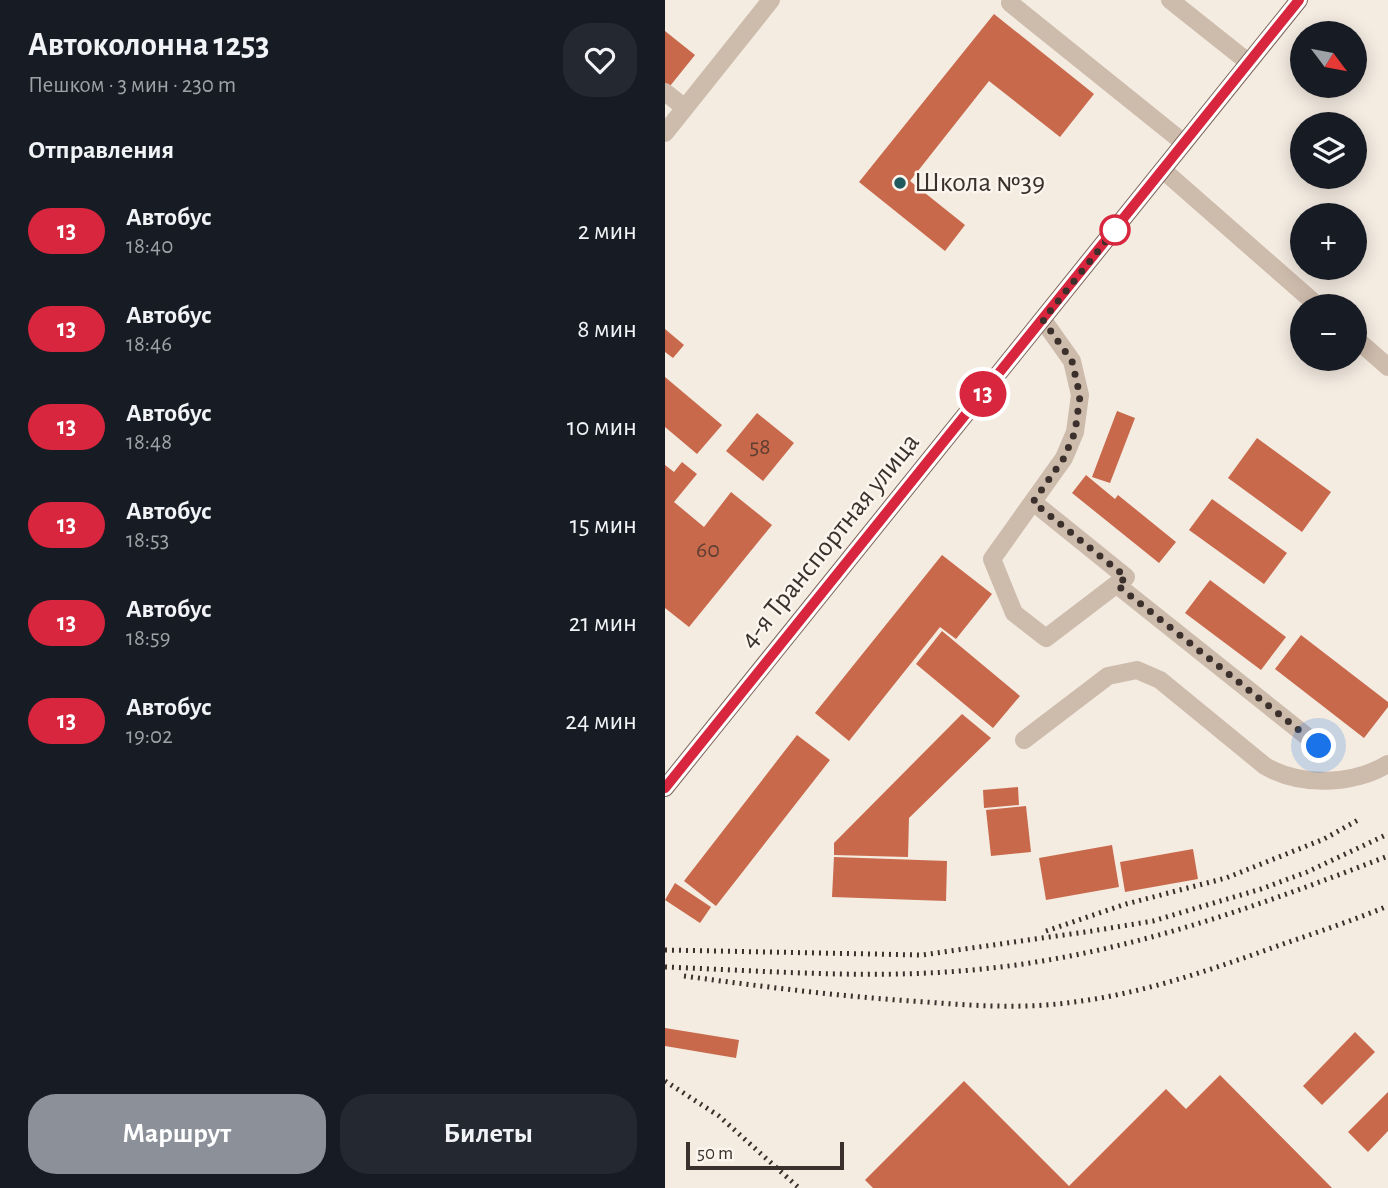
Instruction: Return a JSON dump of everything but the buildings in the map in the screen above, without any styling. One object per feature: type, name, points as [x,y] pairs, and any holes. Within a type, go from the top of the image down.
[{"type":"main road","name":"4-я Транспортная улица","points":[[665,788],[1299,0]]},
{"type":"street","points":[[665,133],[771,0]]},
{"type":"street","points":[[1170,0],[1248,62]]},
{"type":"street","points":[[1010,3],[1184,143]]},
{"type":"street","points":[[665,92],[685,108]]},
{"type":"street","points":[[1163,170],[1304,294]]},
{"type":"street","points":[[1033,502],[1126,577],[1046,638],[1014,613],[992,559],[1064,458],[1075,432],[1080,396],[1072,361],[1043,320]]},
{"type":"street","points":[[1367,349],[1388,367]]},
{"type":"street","points":[[1117,585],[1319,746]]},
{"type":"street","points":[[1024,740],[1108,676],[1137,670],[1160,680],[1265,766],[1282,776],[1325,782],[1373,773],[1388,764]]},
{"type":"railway","points":[[1046,931],[1126,904],[1226,878],[1324,839],[1358,820]]},
{"type":"railway","points":[[665,950],[922,955],[1092,931],[1153,921],[1261,889],[1307,872],[1388,834]]},
{"type":"railway","points":[[665,967],[823,974],[903,974],[982,969],[1035,962],[1087,953],[1189,926],[1388,856]]},
{"type":"railway","points":[[684,976],[896,1000],[963,1005],[1037,1006],[1128,993],[1180,979],[1388,906]]},
{"type":"railway","points":[[665,1081],[719,1116],[799,1188]]},
{"type":"bus line","name":"13","points":[[665,788],[1299,0]]},
{"type":"place","name":"Школа №39","points":[[900,183]]},
{"type":"route","points":[[1115,230],[1118,226],[1043,320],[1072,361],[1080,396],[1075,432],[1064,458],[1033,502],[1126,577],[1117,585],[1319,746]]}]
